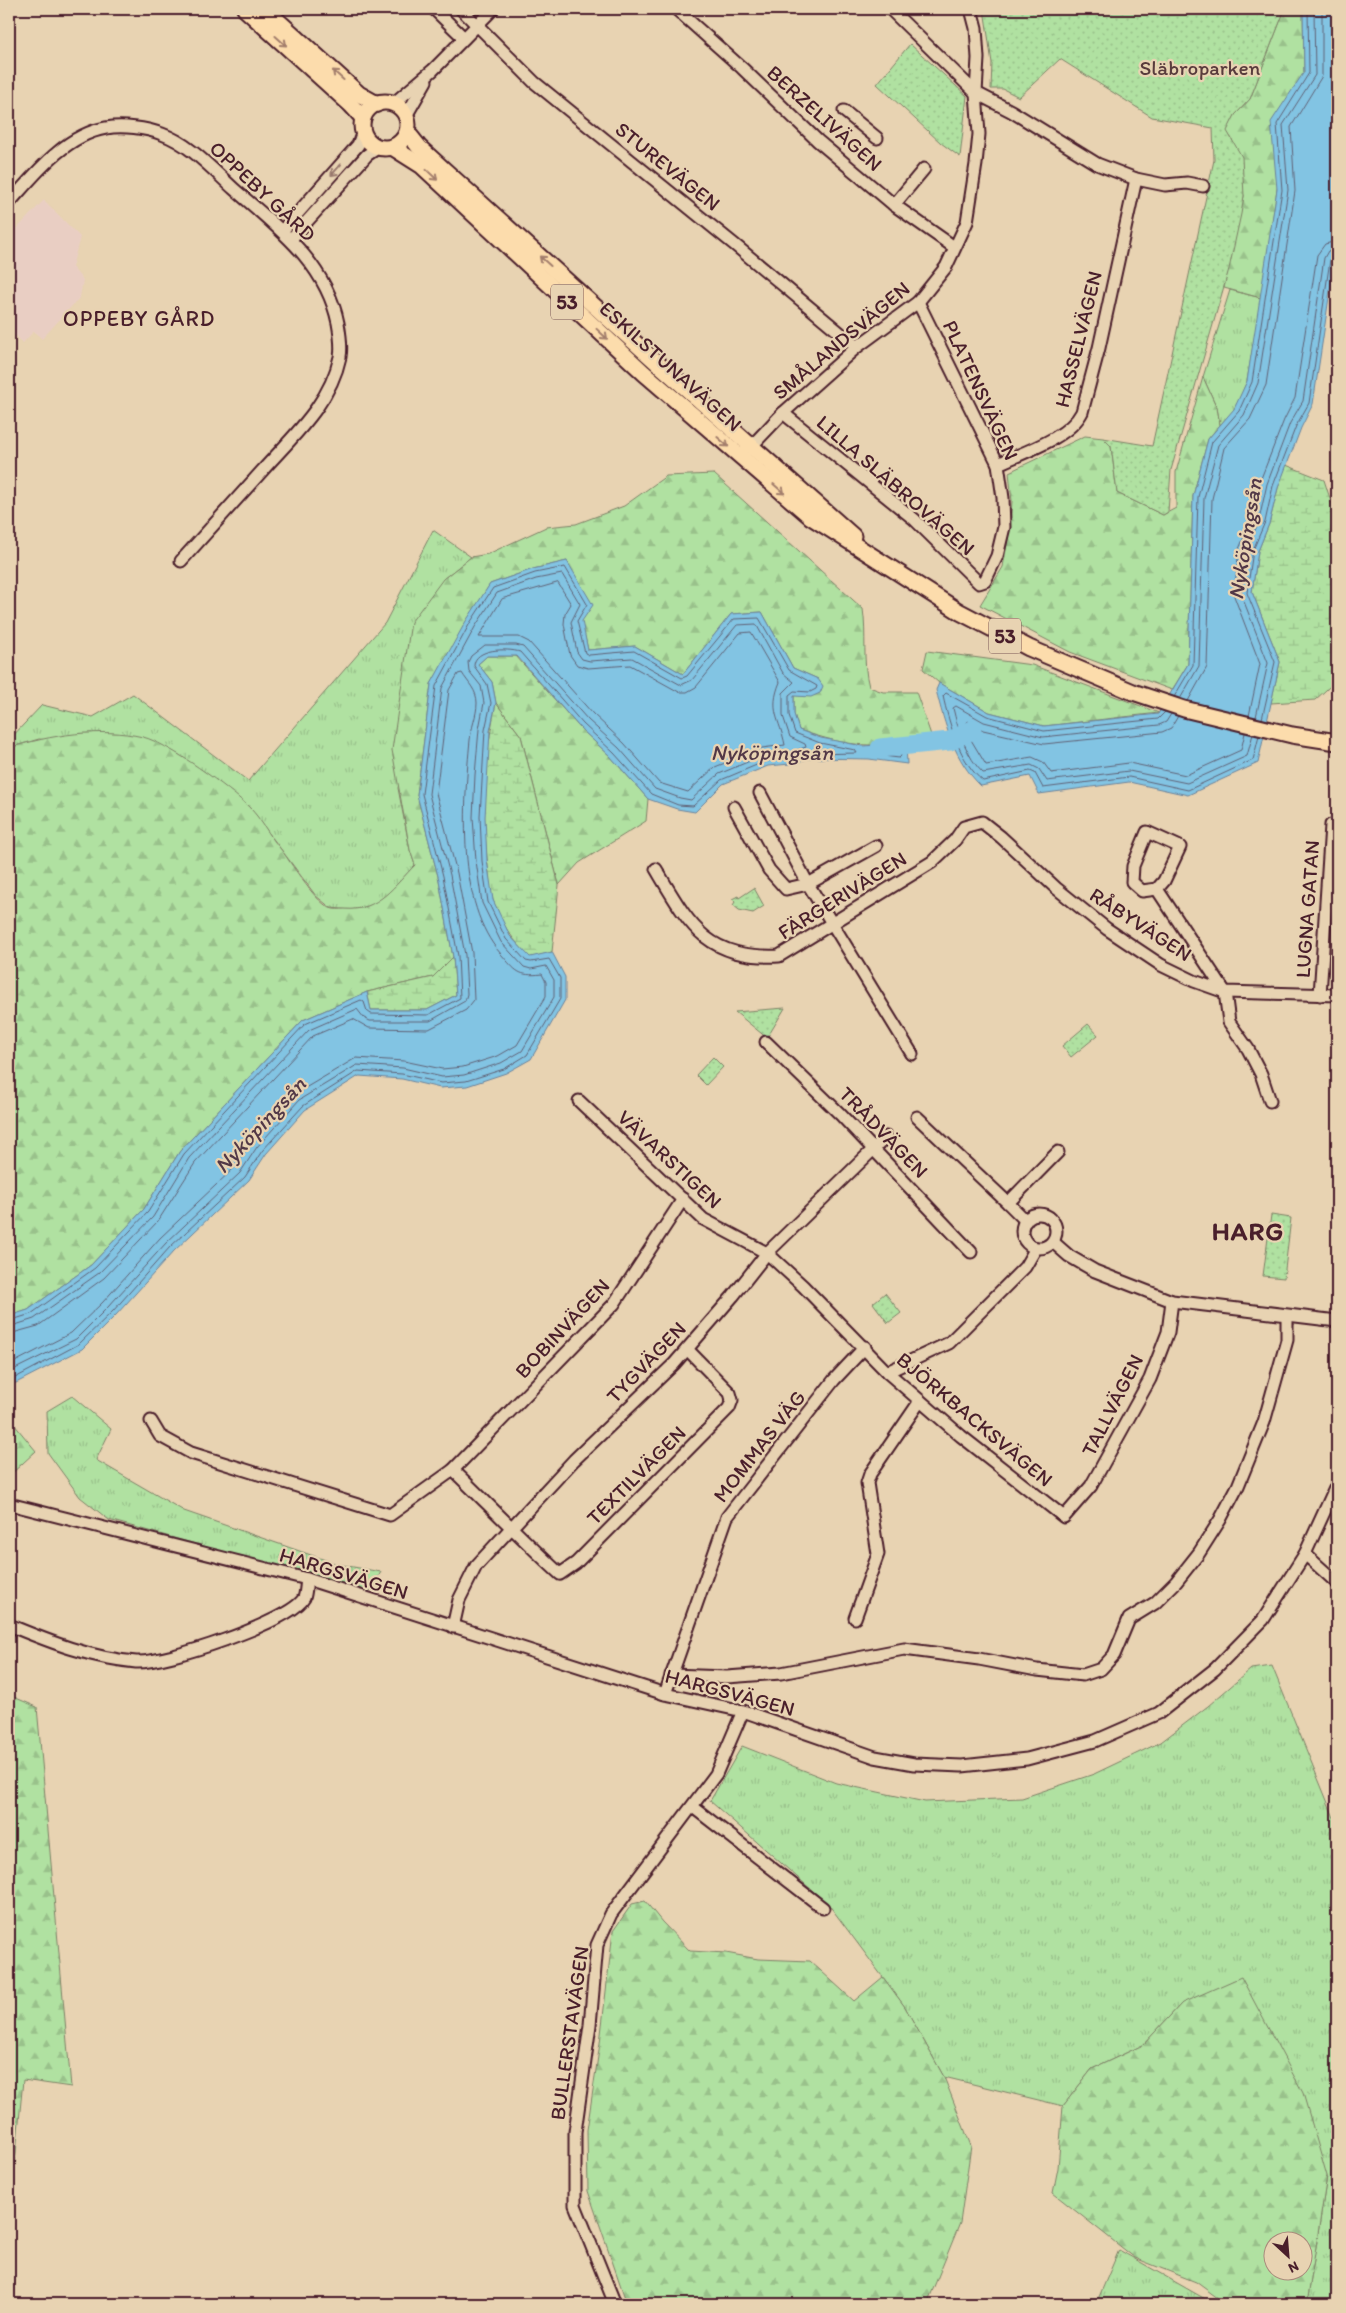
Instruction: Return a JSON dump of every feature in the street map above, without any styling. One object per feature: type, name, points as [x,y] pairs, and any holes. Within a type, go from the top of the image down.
[{"type":"main road","name":"53","points":[[245,9],[351,104],[363,125],[369,141],[386,147]]},
{"type":"main road","points":[[264,9],[359,94],[376,104],[393,104],[406,116],[407,132],[399,144],[386,147]]},
{"type":"main road","points":[[363,125],[371,108],[376,104]]},
{"type":"main road","name":"ESKILSTUNAVÄGEN","points":[[407,132],[434,161],[654,361],[885,565]]},
{"type":"main road","name":"ESKILSTUNAVÄGEN","points":[[386,147],[422,166],[644,373],[811,517],[960,612],[1021,644],[1133,692],[1184,709],[1292,735],[1337,742]]},
{"type":"street","points":[[434,9],[464,38]]},
{"type":"street","name":"STUREVÄGEN","points":[[461,9],[534,82],[858,347]]},
{"type":"street","points":[[393,104],[433,70],[493,9]]},
{"type":"street","name":"BERZELIVÄGEN","points":[[676,9],[742,68],[818,141],[894,205],[954,247]]},
{"type":"street","points":[[890,9],[976,93],[1011,111],[1096,164],[1136,178],[1164,185],[1186,182],[1203,186]]},
{"type":"street","name":"SMÅLANDSVÄGEN","points":[[742,457],[751,445],[783,413],[858,347],[918,302],[946,267],[967,222],[979,134],[976,93],[978,58],[976,28],[971,9]]},
{"type":"street","points":[[406,116],[433,70]]},
{"type":"street","points":[[844,111],[877,138]]},
{"type":"street","points":[[282,231],[358,145],[363,125]]},
{"type":"street","name":"OPPEBY GÅRD","points":[[9,203],[47,162],[78,138],[106,128],[132,128],[162,134],[187,147],[291,239],[323,280],[335,311],[341,336],[340,355],[334,380],[314,413],[181,561]]},
{"type":"street","points":[[291,239],[367,154],[386,147]]},
{"type":"street","points":[[894,205],[924,169]]},
{"type":"street","name":"HASSELVÄGEN","points":[[998,464],[1070,428],[1077,422],[1082,412],[1099,348],[1136,178]]},
{"type":"street","name":"PLATENSVÄGEN","points":[[918,302],[998,464],[1003,498],[1004,526],[997,556],[985,581]]},
{"type":"street","name":"LILLA SLÄBROVÄGEN","points":[[783,413],[914,519],[979,583],[985,581]]},
{"type":"street","points":[[760,793],[808,884],[834,923],[912,1054]]},
{"type":"street","points":[[734,808],[769,870],[786,888],[808,884],[876,846]]},
{"type":"street","name":"FÄRGERIVÄGEN","points":[[656,869],[684,916],[704,938],[717,947],[755,957],[779,956],[932,862],[964,827],[982,822]]},
{"type":"street","name":"RÅBYVÄGEN","points":[[982,822],[1001,836],[1056,888],[1107,928],[1161,964],[1194,981],[1225,992],[1337,995]]},
{"type":"street","name":"LUGNA GATAN","points":[[1320,994],[1331,825]]},
{"type":"street","points":[[1147,832],[1180,847],[1164,880],[1158,888],[1142,891],[1132,882],[1133,866],[1147,832]]},
{"type":"street","points":[[1158,888],[1225,992],[1229,1022],[1261,1074],[1270,1101]]},
{"type":"street","name":"TRÅDVÄGEN","points":[[766,1042],[874,1149],[971,1252]]},
{"type":"street","name":"VÄVARSTIGEN","points":[[579,1100],[703,1219],[767,1254],[865,1348]]},
{"type":"street","points":[[917,1118],[1026,1220]]},
{"type":"street","name":"TYGVÄGEN","points":[[453,1626],[460,1600],[476,1566],[574,1460],[686,1349],[767,1254],[886,1137]]},
{"type":"street","points":[[1008,1203],[1058,1152]]},
{"type":"street","name":"BOBINVÄGEN","points":[[151,1421],[160,1436],[191,1453],[390,1515],[453,1470],[614,1304],[683,1199]]},
{"type":"street","points":[[1036,1215],[1047,1216],[1055,1225],[1056,1231],[1052,1242],[1045,1247],[1036,1248],[1027,1244],[1022,1230],[1026,1220],[1036,1215]]},
{"type":"street","points":[[1052,1242],[1069,1256],[1095,1271],[1172,1301],[1337,1321]]},
{"type":"street","points":[[887,1372],[949,1343],[1025,1267],[1036,1248]]},
{"type":"street","name":"TALLVÄGEN","points":[[1064,1517],[1091,1486],[1150,1379],[1168,1332],[1172,1301]]},
{"type":"street","points":[[671,1675],[727,1678],[781,1673],[904,1648],[1037,1670],[1083,1675],[1101,1669],[1114,1655],[1129,1619],[1155,1603],[1176,1582],[1199,1553],[1220,1520],[1238,1486],[1264,1422],[1286,1340],[1287,1316]]},
{"type":"street","name":"BJÖRKBACKSVÄGEN","points":[[865,1348],[887,1372],[961,1436],[1064,1517]]},
{"type":"street","name":"MOMMAS VÄG","points":[[666,1694],[727,1517],[834,1380],[865,1348]]},
{"type":"street","name":"TEXTILVÄGEN","points":[[510,1528],[560,1574],[576,1562],[729,1408],[732,1400],[730,1393],[686,1349]]},
{"type":"street","points":[[855,1618],[878,1554],[867,1483],[870,1474],[920,1401]]},
{"type":"street","points":[[453,1470],[500,1515],[510,1528]]},
{"type":"street","name":"HARGSVÄGEN","points":[[9,1504],[307,1580],[666,1694],[743,1711],[875,1757],[914,1764],[962,1766],[1027,1759],[1095,1741],[1160,1712],[1215,1669],[1263,1620],[1305,1554],[1337,1484]]},
{"type":"street","points":[[1305,1554],[1337,1583]]},
{"type":"street","points":[[9,1625],[57,1645],[108,1658],[138,1662],[181,1654],[239,1636],[292,1609],[304,1598],[307,1580]]},
{"type":"street","name":"BULLERSTAVÄGEN","points":[[615,2304],[575,2205],[575,2132],[590,2025],[597,1945],[611,1914],[716,1774],[743,1711]]},
{"type":"street","points":[[693,1807],[823,1908]]},
{"type":"shaded area","points":[[44,200],[80,237],[72,267],[83,280],[80,297],[42,339],[34,331],[23,343],[9,329],[9,237]]},
{"type":"green space","name":"Släbroparken","points":[[984,9],[1285,9],[1250,99],[1235,115],[1227,131],[1242,157],[1244,196],[1241,214],[1229,269],[1171,470],[1168,512],[1163,515],[1117,493],[1111,446],[1103,438],[1152,446],[1214,160],[1213,128],[1152,117],[1060,59],[1019,97],[1003,89],[991,89],[992,63]]},
{"type":"green space","points":[[1285,9],[1303,9],[1304,72],[1277,189],[1261,298],[1224,288],[1244,196],[1232,139],[1226,131],[1235,115],[1250,99]]},
{"type":"green space","points":[[910,44],[967,96],[960,157],[941,143],[877,84]]},
{"type":"green space","points":[[1230,290],[1261,298],[1247,381],[1235,409],[1220,425],[1217,408],[1203,377]]},
{"type":"green space","points":[[1203,377],[1217,408],[1220,425],[1208,439],[1193,496],[1188,664],[1172,690],[1070,652],[980,605],[1003,567],[1010,527],[1012,501],[1009,472],[1085,436],[1103,438],[1111,446],[1117,493],[1163,515],[1176,508],[1176,472]]},
{"type":"green space","points":[[1286,465],[1324,480],[1337,520],[1337,680],[1315,700],[1271,703],[1280,662],[1252,592],[1258,551],[1269,524]]},
{"type":"green space","points":[[714,474],[863,609],[866,668],[869,687],[883,692],[916,692],[931,735],[897,743],[865,745],[833,740],[799,730],[794,714],[794,696],[818,679],[793,668],[762,612],[731,614],[683,674],[635,646],[588,650],[567,561],[533,569],[490,584],[431,684],[417,795],[439,880],[453,957],[433,977],[367,992],[303,1020],[180,1151],[144,1209],[91,1265],[28,1310],[9,1316],[9,1066],[15,1062],[9,1047],[9,748],[41,739],[93,733],[127,734],[154,741],[199,768],[250,808],[309,889],[323,903],[335,909],[357,909],[367,906],[385,896],[415,865],[410,850],[392,750],[411,622],[443,579],[471,557],[488,554],[546,527],[576,524],[624,506],[666,476]]},
{"type":"green space","points":[[433,530],[471,557],[443,579],[398,788],[410,850],[415,865],[390,892],[373,905],[351,910],[331,908],[316,896],[250,808],[178,754],[39,739],[9,748],[9,740],[42,705],[93,717],[133,694],[248,781],[385,623]]},
{"type":"green space","points":[[927,651],[1032,665],[1159,713],[1044,726],[989,712],[939,683],[923,669]]},
{"type":"green space","points":[[487,656],[516,656],[580,728],[610,756],[648,799],[646,821],[579,863],[559,885],[521,736],[496,703],[492,682],[478,664]]},
{"type":"green space","points":[[496,703],[521,736],[559,885],[552,952],[530,958],[504,924],[496,908],[491,890],[485,832],[485,788],[486,767]]},
{"type":"green space","points":[[754,888],[764,906],[753,913],[739,910],[733,905],[735,902],[732,899],[738,896],[739,898]]},
{"type":"green space","points":[[453,957],[456,995],[427,1010],[371,1010],[367,992],[433,977]]},
{"type":"green space","points":[[785,1008],[767,1038],[735,1012]]},
{"type":"green space","points":[[1088,1024],[1098,1035],[1071,1057],[1062,1046]]},
{"type":"green space","points":[[713,1057],[723,1067],[706,1085],[696,1075]]},
{"type":"green space","points":[[1271,1215],[1291,1218],[1284,1278],[1263,1276]]},
{"type":"green space","points":[[885,1293],[901,1313],[888,1323],[873,1303]]},
{"type":"green space","points":[[72,1396],[111,1429],[96,1460],[184,1511],[337,1564],[381,1572],[369,1592],[109,1520],[80,1497],[48,1453],[47,1411]]},
{"type":"green space","points":[[9,1418],[36,1451],[9,1476]]},
{"type":"green space","points":[[1272,1666],[1337,1825],[1337,2304],[1307,2304],[1311,2280],[1314,2280],[1314,2259],[1327,2176],[1182,2003],[1143,2045],[1092,2069],[1063,2106],[944,2077],[905,2007],[829,1905],[710,1801],[742,1746],[836,1783],[925,1802],[1022,1798],[1094,1774],[1161,1742],[1208,1706],[1251,1669]]},
{"type":"green space","points":[[9,1695],[37,1707],[71,2087],[23,2080],[9,2225]]},
{"type":"green space","points":[[645,1901],[690,1951],[726,1953],[758,1959],[810,1961],[854,2001],[883,1977],[905,2007],[944,2077],[971,2146],[960,2223],[927,2304],[627,2304],[588,2191],[587,2130],[600,2043],[613,1931],[632,1904]]},
{"type":"green space","points":[[1241,1977],[1303,2093],[1327,2176],[1314,2259],[1314,2230],[1264,2230],[1264,2280],[1311,2280],[1307,2304],[1226,2304],[1196,2282],[1135,2258],[1053,2193],[1058,2168],[1063,2106],[1092,2069],[1143,2045],[1182,2003]]},
{"type":"green space","points":[[1119,2250],[1214,2304],[1096,2304]]},
{"type":"water","points":[[1303,9],[1337,9],[1337,244],[1313,404],[1301,428],[1278,488],[1269,524],[1258,551],[1252,592],[1280,662],[1258,763],[1188,795],[1129,782],[1039,794],[1030,776],[981,786],[964,765],[952,741],[936,690],[939,683],[989,712],[1044,726],[1158,714],[1188,664],[1193,496],[1208,439],[1234,409],[1247,381],[1277,189],[1271,122],[1304,72]]},
{"type":"water","points":[[567,561],[593,605],[582,621],[588,650],[635,646],[683,674],[731,614],[762,612],[793,668],[818,679],[823,686],[820,693],[811,697],[794,696],[794,714],[799,730],[821,738],[863,746],[906,743],[907,764],[869,759],[811,758],[790,764],[768,766],[723,784],[695,812],[677,809],[648,799],[610,756],[580,728],[517,656],[487,656],[478,664],[492,682],[496,703],[490,731],[485,817],[487,860],[493,900],[510,936],[530,957],[552,952],[565,977],[565,1000],[531,1059],[506,1073],[467,1086],[440,1088],[402,1079],[359,1076],[305,1110],[266,1154],[249,1180],[174,1251],[116,1315],[82,1349],[16,1383],[9,1384],[9,1316],[28,1310],[91,1265],[144,1209],[180,1151],[303,1020],[367,992],[371,1010],[427,1010],[456,995],[453,957],[439,880],[417,795],[431,684],[466,621],[490,584],[533,569]]},
{"type":"waterway","name":"Nyköpingsån","points":[[880,748],[950,741],[972,730]]},
{"type":"district","name":"OPPEBY GÅRD","points":[[139,318]]},
{"type":"district","name":"HARG","points":[[1248,1231]]}]
